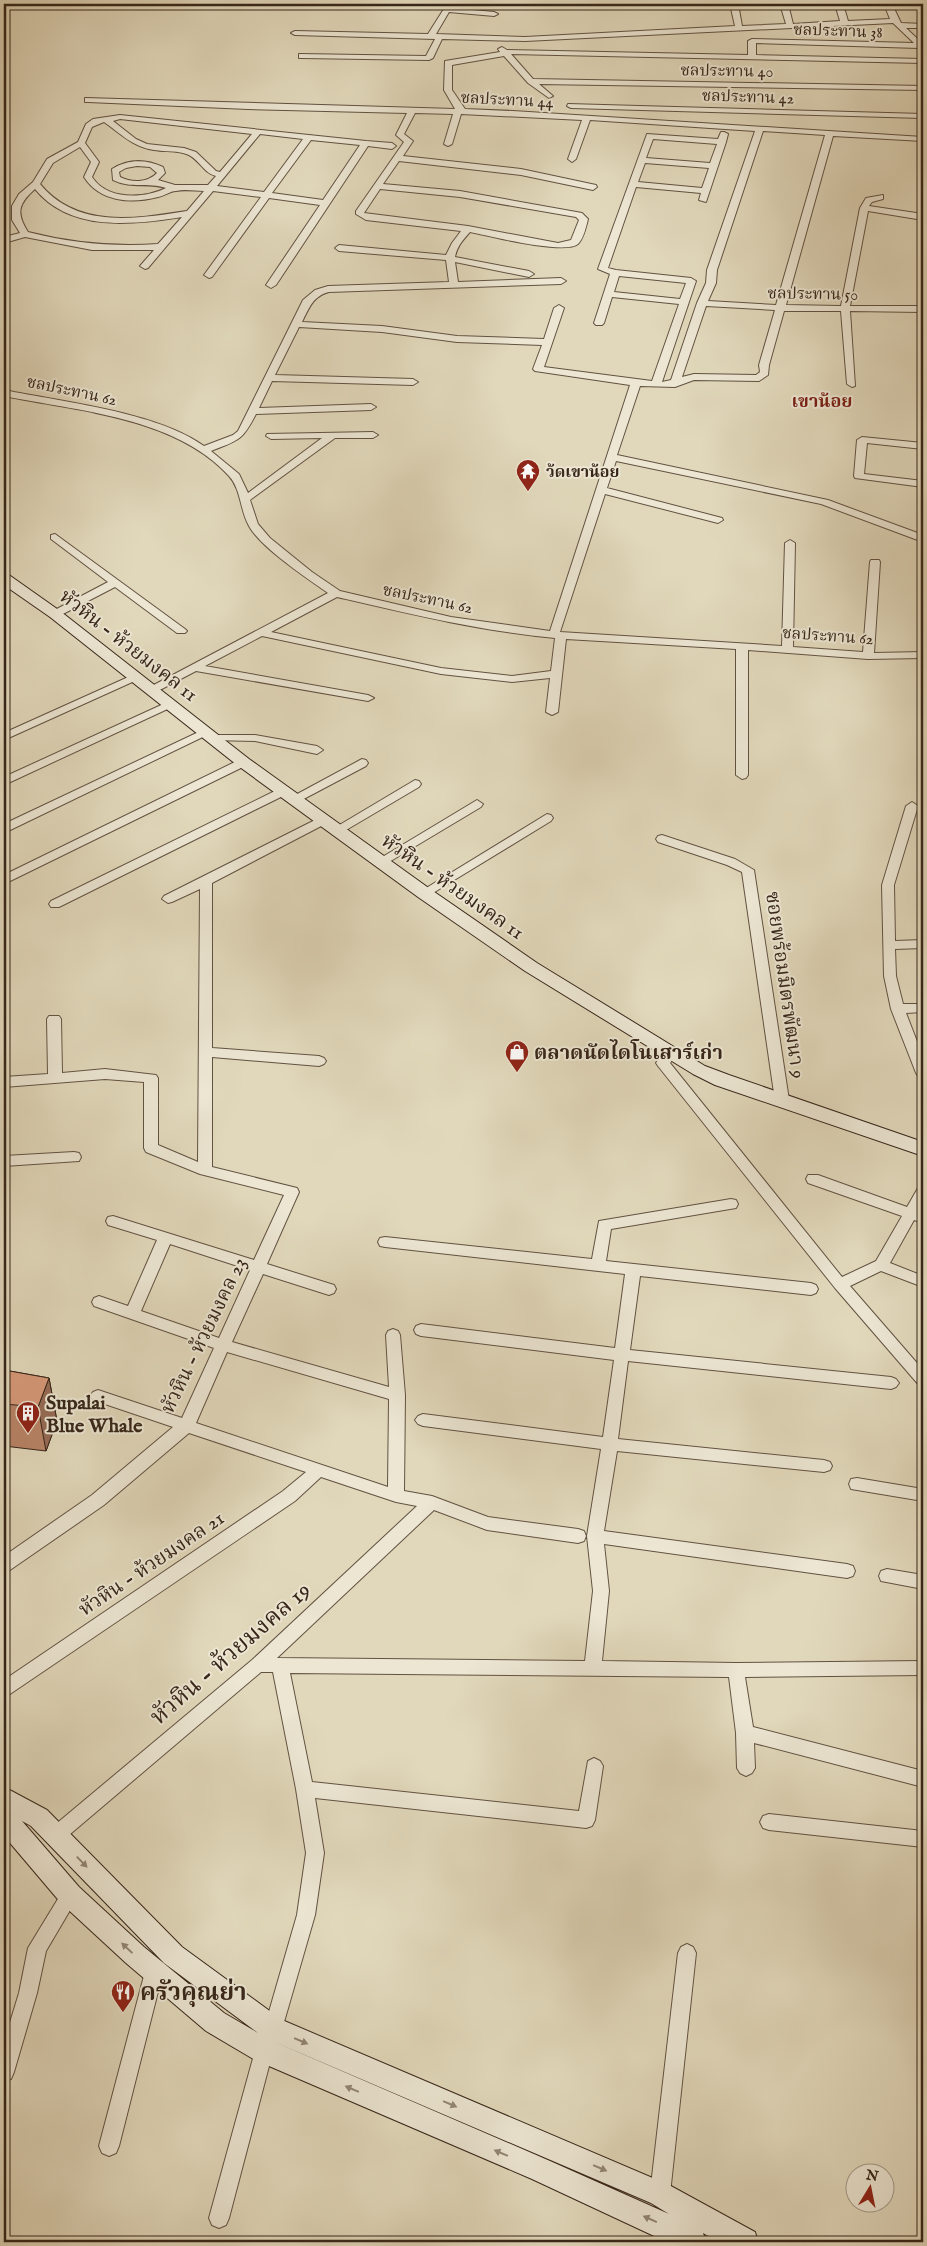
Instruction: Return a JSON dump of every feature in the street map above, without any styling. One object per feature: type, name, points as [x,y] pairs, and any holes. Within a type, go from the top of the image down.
[{"type":"street","points":[[431,36],[449,7],[492,18],[499,4]]},
{"type":"street","points":[[734,4],[739,28]]},
{"type":"street","points":[[784,4],[790,26]]},
{"type":"street","points":[[839,4],[845,24]]},
{"type":"street","points":[[888,4],[897,23],[923,47]]},
{"type":"street","points":[[910,4],[923,4]]},
{"type":"street","points":[[295,33],[525,39],[845,24],[897,23],[923,26]]},
{"type":"street","points":[[302,56],[428,58],[440,36]]},
{"type":"street","points":[[492,38],[531,81],[549,96]]},
{"type":"street","name":"ชลประทาน 38","points":[[752,56],[752,41],[923,47]]},
{"type":"street","points":[[802,42],[805,58]]},
{"type":"street","points":[[448,144],[460,111],[448,90],[448,63],[456,60],[506,53],[752,56],[923,61]]},
{"type":"street","name":"ชลประทาน 40","points":[[531,81],[923,88]]},
{"type":"street","name":"ชลประทาน 44","points":[[88,100],[248,107],[513,113],[923,139]]},
{"type":"street","name":"ชลประทาน 42","points":[[571,106],[923,116]]},
{"type":"street","points":[[377,186],[460,194],[578,215],[584,219],[576,242],[566,247],[468,229],[366,218],[360,214],[360,211],[396,158],[409,141],[400,135],[412,111]]},
{"type":"street","points":[[25,234],[16,220],[16,206],[22,196],[36,184],[50,161],[81,143],[89,126],[104,119],[120,117],[392,146]]},
{"type":"street","points":[[104,119],[133,141],[152,146],[190,151],[204,159],[213,173],[223,175]]},
{"type":"street","points":[[572,160],[586,119]]},
{"type":"street","points":[[633,184],[704,195],[727,127]]},
{"type":"street","points":[[675,384],[702,303],[711,283],[712,270],[760,129]]},
{"type":"street","points":[[145,266],[258,132]]},
{"type":"street","points":[[559,308],[538,368],[636,383],[656,384],[675,384],[694,377],[745,379],[763,376],[780,308],[830,133]]},
{"type":"street","points":[[656,384],[691,281],[615,273],[603,269],[651,134],[722,142]]},
{"type":"street","points":[[210,275],[309,137]]},
{"type":"street","points":[[81,143],[95,162],[88,177],[90,183],[100,190],[117,196],[135,198],[156,195],[174,188]]},
{"type":"street","points":[[271,285],[366,143]]},
{"type":"street","points":[[396,158],[512,171],[593,187]]},
{"type":"street","points":[[642,160],[714,166]]},
{"type":"street","points":[[152,180],[161,173],[160,170],[152,165],[130,164],[115,171],[116,178],[128,183],[152,180],[174,188],[212,188],[325,203]]},
{"type":"street","points":[[36,184],[61,208],[91,218],[130,221],[191,213]]},
{"type":"street","points":[[852,384],[845,310],[864,208],[868,200],[880,197]]},
{"type":"street","points":[[864,208],[923,217]]},
{"type":"street","points":[[454,284],[448,258],[454,243],[468,229]]},
{"type":"street","points":[[4,240],[25,234],[64,244],[98,248],[130,250],[161,247]]},
{"type":"street","points":[[339,248],[448,258],[529,274]]},
{"type":"street","points":[[599,323],[615,273]]},
{"type":"street","points":[[203,450],[237,437],[242,432],[308,300],[318,292],[328,289],[561,281]]},
{"type":"street","points":[[608,294],[684,302]]},
{"type":"street","name":"ชลประทาน 50","points":[[702,303],[780,308],[923,310]]},
{"type":"street","points":[[296,324],[382,329],[457,339],[546,342]]},
{"type":"street","points":[[270,378],[413,382]]},
{"type":"street","points":[[552,712],[557,674],[558,636],[611,457],[636,383]]},
{"type":"street","name":"ชลประทาน 62","points":[[4,393],[46,400],[160,427],[184,436],[223,464],[235,476],[253,525],[266,540],[308,574],[336,593],[451,620],[558,636],[787,648],[868,656],[923,655]]},
{"type":"street","points":[[252,411],[371,407]]},
{"type":"street","points":[[244,500],[333,435]]},
{"type":"street","points":[[271,436],[373,435]]},
{"type":"street","points":[[923,446],[862,440],[859,476],[923,484]]},
{"type":"street","points":[[611,457],[824,502],[923,538]]},
{"type":"street","points":[[601,490],[718,520]]},
{"type":"street","points":[[55,536],[181,631]]},
{"type":"street","points":[[787,648],[790,543]]},
{"type":"street","points":[[868,656],[875,562]]},
{"type":"street","name":"หัวหิน - ห้วยมงคล 11","points":[[4,578],[55,614],[243,762],[380,862],[532,967],[670,1054],[722,1080],[923,1149]]},
{"type":"street","points":[[55,614],[116,582]]},
{"type":"street","points":[[152,690],[336,593]]},
{"type":"street","points":[[262,633],[442,671],[512,679],[557,674]]},
{"type":"street","points":[[742,646],[742,775]]},
{"type":"street","points":[[196,668],[368,698]]},
{"type":"street","points":[[4,737],[135,677]]},
{"type":"street","points":[[4,781],[170,704]]},
{"type":"street","points":[[4,828],[210,735],[255,738],[317,750]]},
{"type":"street","points":[[4,880],[243,762]]},
{"type":"street","points":[[55,904],[288,795],[362,763]]},
{"type":"street","points":[[168,899],[330,825],[414,784]]},
{"type":"street","points":[[380,862],[477,804]]},
{"type":"street","points":[[912,806],[888,885],[890,976],[898,1009],[918,1050],[923,1073]]},
{"type":"street","points":[[424,893],[547,818]]},
{"type":"street","name":"ซอยพร้อมมิตรพัฒนา 9","points":[[662,839],[743,866],[748,870],[782,1100]]},
{"type":"street","points":[[4,1082],[105,1074],[151,1078],[151,1148],[205,1170],[207,1052],[206,881]]},
{"type":"street","points":[[889,945],[923,944]]},
{"type":"street","points":[[898,1009],[923,1008]]},
{"type":"street","points":[[54,1019],[55,1077]]},
{"type":"street","points":[[207,1052],[319,1061]]},
{"type":"street","points":[[670,1054],[663,1062],[840,1284],[923,1380]]},
{"type":"street","points":[[4,1161],[74,1157]]},
{"type":"street","name":"หัวหิน - ห้วยมงคล 23","points":[[4,1565],[98,1500],[187,1425],[292,1192],[205,1170]]},
{"type":"street","points":[[814,1179],[918,1216]]},
{"type":"street","points":[[840,1284],[881,1266],[918,1216],[923,1192]]},
{"type":"street","points":[[598,1266],[604,1225],[731,1204]]},
{"type":"street","points":[[113,1221],[165,1239],[329,1289]]},
{"type":"street","points":[[132,1312],[165,1239]]},
{"type":"street","points":[[385,1242],[810,1289]]},
{"type":"street","points":[[881,1266],[923,1282]]},
{"type":"street","points":[[593,1667],[601,1591],[595,1536],[610,1444],[633,1270]]},
{"type":"street","points":[[99,1302],[223,1345],[397,1396]]},
{"type":"street","points":[[421,1330],[622,1355],[891,1383]]},
{"type":"street","points":[[393,1335],[397,1396],[396,1496]]},
{"type":"street","points":[[98,1396],[396,1496],[432,1502],[486,1523],[578,1536]]},
{"type":"street","points":[[423,1420],[610,1444],[824,1466]]},
{"type":"street","name":"หัวหิน - ห้วยมงคล 21","points":[[4,1689],[289,1496],[319,1470]]},
{"type":"street","points":[[857,1484],[923,1494]]},
{"type":"street","name":"หัวหิน - ห้วยมงคล 19","points":[[56,1835],[258,1665],[432,1502]]},
{"type":"street","points":[[595,1536],[847,1571]]},
{"type":"street","points":[[887,1576],[923,1582]]},
{"type":"street","points":[[258,1665],[593,1667],[736,1670],[923,1668]]},
{"type":"street","points":[[219,2218],[268,2040],[306,1916],[315,1854],[305,1789],[280,1666]]},
{"type":"street","points":[[736,1670],[744,1733],[746,1768]]},
{"type":"street","points":[[744,1733],[923,1779]]},
{"type":"street","points":[[305,1789],[586,1820],[594,1766]]},
{"type":"street","points":[[4,1798],[39,1818],[173,1955],[268,2040],[541,2170],[665,2226],[693,2242]]},
{"type":"street","points":[[4,1809],[14,1829],[70,1895],[154,1972],[215,2022],[268,2040],[660,2194],[746,2242]]},
{"type":"street","points":[[769,1822],[923,1839]]},
{"type":"street","points":[[4,2072],[28,1993],[37,1948],[70,1895]]},
{"type":"street","points":[[660,2194],[688,1953]]},
{"type":"street","points":[[109,2146],[154,1972]]},
{"type":"building","points":[[4,1370],[49,1378],[38,1407],[4,1404]]},
{"type":"place","name":"ว้ดเขาน้อย","points":[[528,492]]},
{"type":"place","name":"ตลาดนัดไดโนเสาร์เก่า","points":[[517,1073]]},
{"type":"place","name":"Supalai Blue Whale","points":[[28,1434]]},
{"type":"place","name":"ครัวคุณย่า","points":[[123,2013]]},
{"type":"district","name":"เขาน้อย","points":[[822,401]]}]
